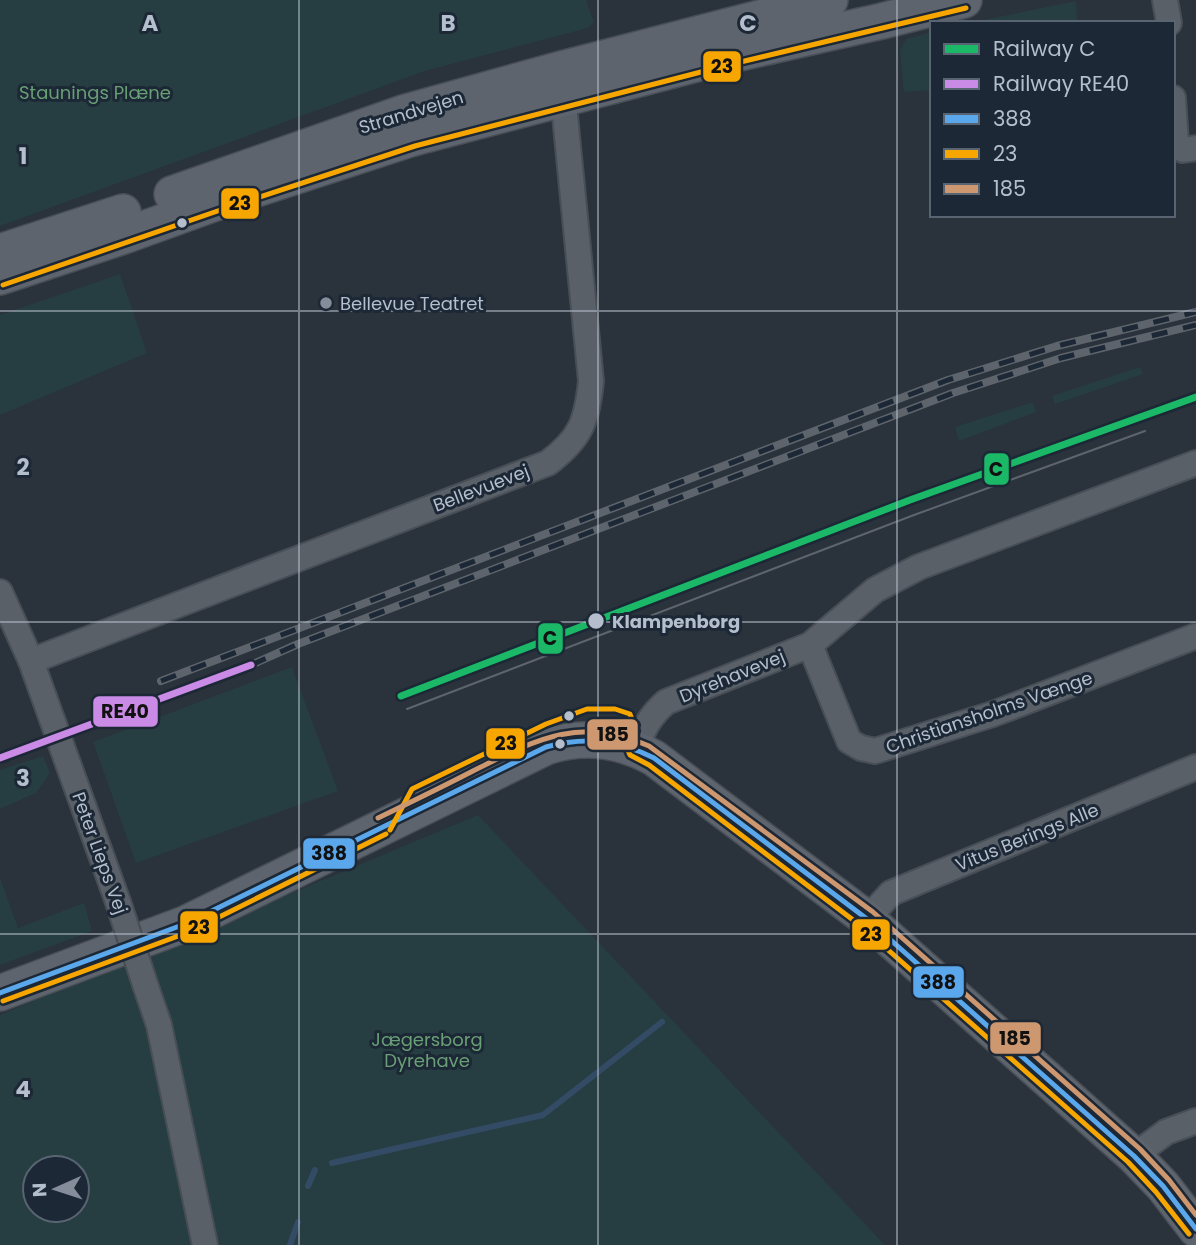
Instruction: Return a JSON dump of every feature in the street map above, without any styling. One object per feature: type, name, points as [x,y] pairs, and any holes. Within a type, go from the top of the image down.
[{"type":"main road","name":"Strandvejen","points":[[0,277],[413,138],[562,84],[830,0]]},
{"type":"main road","name":"Strandvejen","points":[[0,252],[116,215],[223,174],[406,112],[726,56],[964,0]]},
{"type":"main road","points":[[0,993],[185,924],[545,747],[584,739],[604,740],[636,748],[654,758],[867,919],[1134,1156],[1163,1186],[1196,1229]]},
{"type":"street","points":[[1165,0],[1169,21]]},
{"type":"street","name":"Bellevuevej","points":[[31,661],[548,463],[563,451],[580,430],[589,409],[591,381],[562,84]]},
{"type":"street","points":[[1175,129],[1176,144],[1183,150],[1196,148]]},
{"type":"street","points":[[810,645],[875,590],[919,567],[1196,463]]},
{"type":"street","name":"Peter Lieps Vej","points":[[0,592],[31,661],[118,902],[159,1025],[205,1245]]},
{"type":"street","name":"Christiansholms Vænge","points":[[810,645],[849,741],[861,748],[875,751],[993,714],[1196,636]]},
{"type":"street","name":"Dyrehavevej","points":[[636,748],[653,713],[666,702],[810,645]]},
{"type":"street","name":"Vitus Berings Alle","points":[[867,919],[891,893],[1194,771]]},
{"type":"street","points":[[1134,1156],[1166,1132],[1196,1121]]},
{"type":"green space","name":"Staunings Plæne","points":[[0,0],[586,0],[594,22],[588,28],[425,71],[0,226]]},
{"type":"green space","points":[[1076,1],[1077,21],[979,21]]},
{"type":"green space","points":[[930,33],[930,90],[904,92],[900,51],[906,39]]},
{"type":"green space","points":[[120,274],[147,353],[0,415],[0,315]]},
{"type":"green space","points":[[1140,367],[1143,374],[1055,404],[1052,396]]},
{"type":"green space","points":[[1033,402],[1036,412],[959,441],[955,427]]},
{"type":"green space","points":[[292,667],[338,791],[136,863],[93,742]]},
{"type":"green space","points":[[43,756],[50,773],[36,793],[0,809],[0,770]]},
{"type":"green space","name":"Jægersborg Dyrehave","points":[[478,815],[885,1245],[0,1245],[0,1015]]},
{"type":"green space","points":[[0,878],[18,928],[84,903],[92,931],[0,965]]},
{"type":"waterway","points":[[332,1163],[543,1115],[662,1022]]},
{"type":"waterway","points":[[308,1186],[315,1170]]},
{"type":"waterway","points":[[290,1245],[298,1222]]},
{"type":"tram line","points":[[407,709],[914,515],[1145,431]]},
{"type":"railway","points":[[161,681],[948,380],[1057,346],[1196,312]]},
{"type":"railway","points":[[251,665],[298,644],[953,393],[1061,358],[1196,325]]},
{"type":"rail line","name":"C","points":[[401,696],[910,500],[1196,397]]},
{"type":"rail line","name":"RE40","points":[[0,758],[251,665]]},
{"type":"transit line","name":"23","points":[[3,285],[415,146],[728,65],[966,8]]},
{"type":"transit line","name":"23","points":[[390,830],[412,789],[546,724],[587,709],[615,709],[630,714],[636,731]]},
{"type":"transit line","name":"23","points":[[636,725],[627,748],[630,755],[649,765],[861,926],[1128,1162],[1189,1234]]},
{"type":"transit line","name":"185","points":[[378,818],[515,750],[557,735],[601,732],[649,746],[873,912],[1140,1149],[1196,1215]]},
{"type":"transit line","name":"388","points":[[0,993],[185,924],[546,747],[588,741],[614,744],[654,758],[867,919],[1134,1156],[1163,1186],[1196,1229]]},
{"type":"transit line","name":"23","points":[[3,1001],[189,932],[386,834]]},
{"type":"place","name":"Bellevue Teatret","points":[[326,303]]},
{"type":"place","name":"Klampenborg","points":[[596,621]]}]
